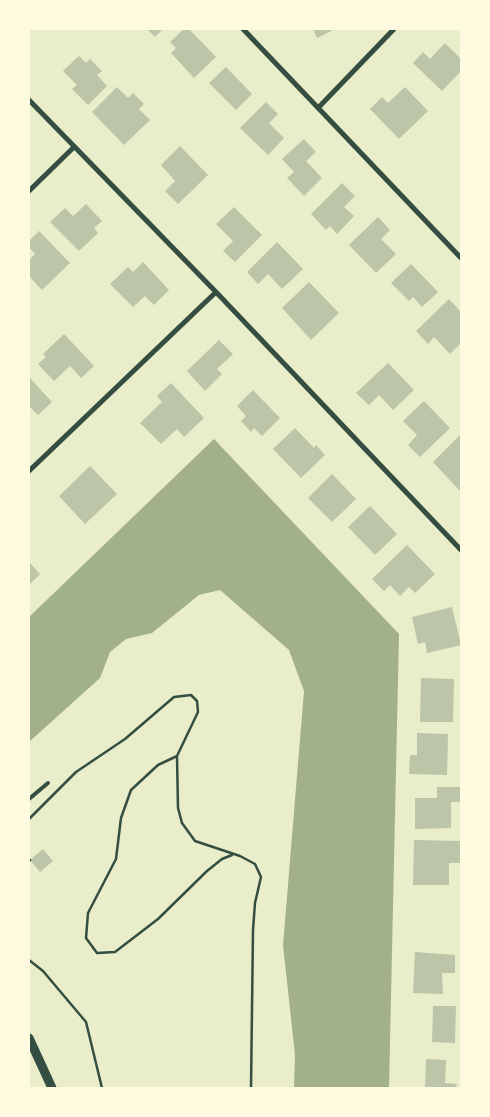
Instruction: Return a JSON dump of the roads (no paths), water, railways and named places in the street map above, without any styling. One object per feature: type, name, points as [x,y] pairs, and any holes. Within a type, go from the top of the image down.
[{"type":"street","points":[[243,29],[460,255]]},
{"type":"street","points":[[318,108],[394,29]]},
{"type":"street","points":[[29,100],[216,292],[461,550]]},
{"type":"street","points":[[29,191],[74,147]]},
{"type":"street","points":[[29,471],[216,292]]},
{"type":"street","points":[[457,544],[461,539]]},
{"type":"street","points":[[29,1038],[52,1088]]},
{"type":"lane","points":[[29,799],[48,783]]}]
